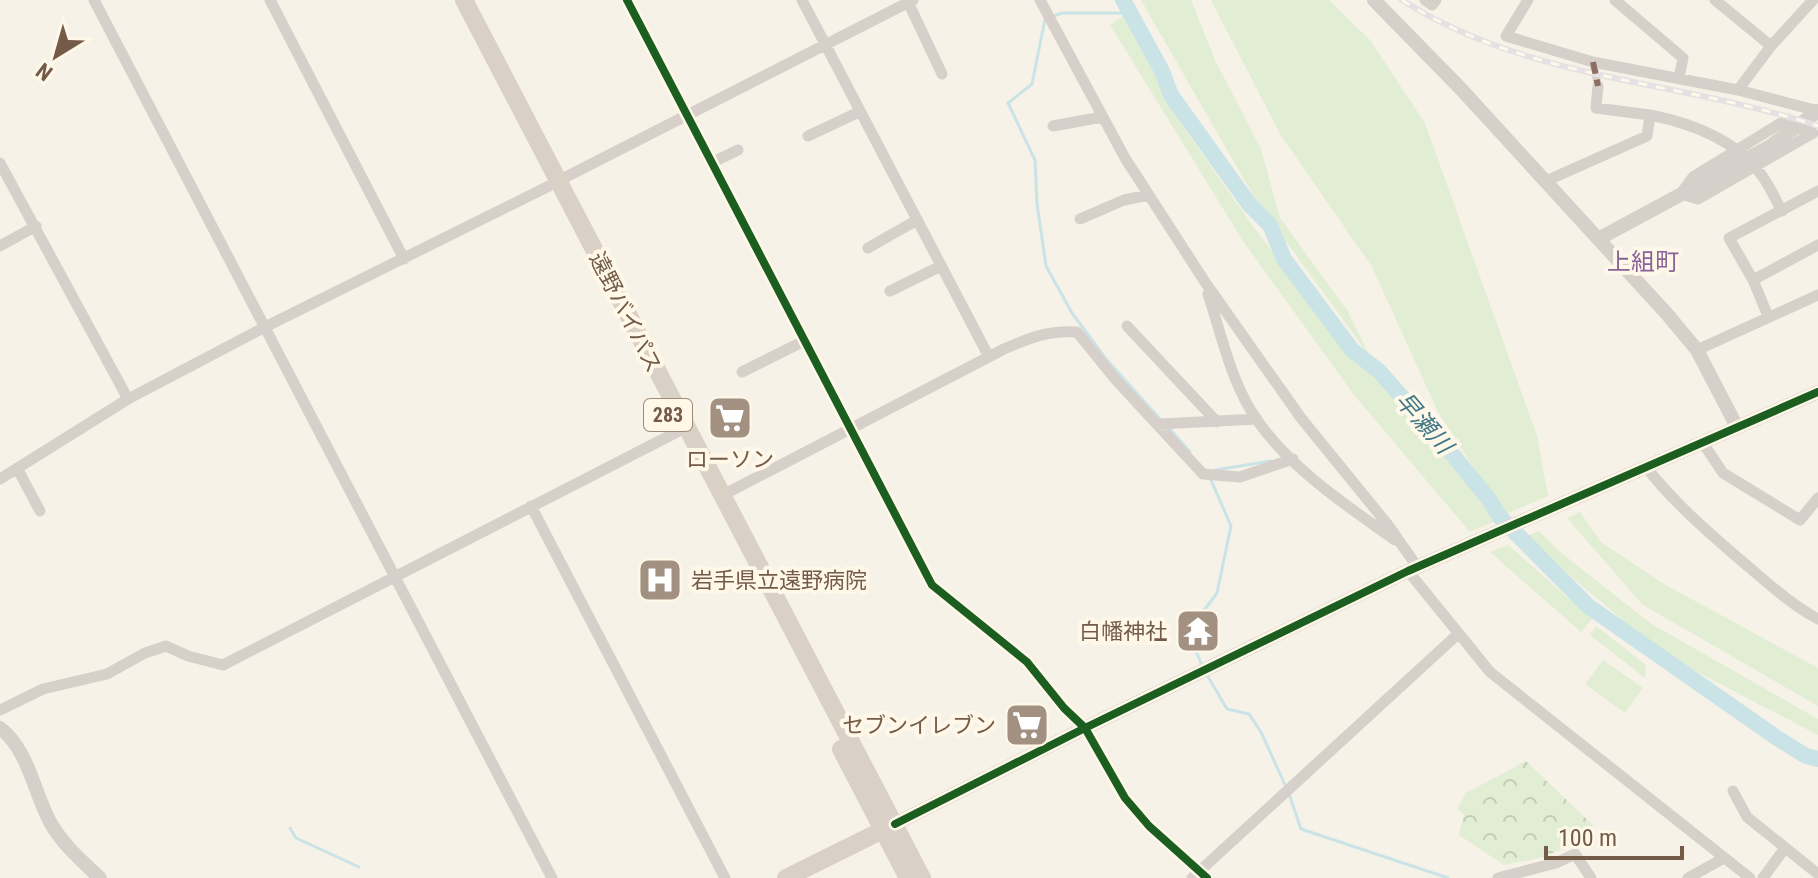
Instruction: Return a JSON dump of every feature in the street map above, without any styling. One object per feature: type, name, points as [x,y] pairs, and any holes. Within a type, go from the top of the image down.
[{"type":"highway","name":"遠野バイパス","points":[[453,0],[721,496],[889,827],[908,878]]},
{"type":"highway","name":"遠野バイパス","points":[[464,0],[677,432],[889,827],[922,878]]},
{"type":"highway","points":[[794,876],[889,827]]},
{"type":"street","points":[[94,0],[552,878]]},
{"type":"street","points":[[270,0],[404,259]]},
{"type":"street","points":[[627,0],[932,585],[1027,662],[1064,708],[1085,728],[1125,798],[1199,876],[1458,634]]},
{"type":"street","points":[[802,0],[989,357]]},
{"type":"street","points":[[1040,0],[1102,117],[1205,282],[1301,418],[1402,545],[1458,634],[1490,672],[1750,878]]},
{"type":"street","points":[[1374,0],[1600,238],[1697,350],[1737,427]]},
{"type":"street","points":[[1425,0],[1432,5],[1436,0]]},
{"type":"street","points":[[1528,0],[1506,36],[1593,62],[1738,90],[1818,111]]},
{"type":"street","points":[[1615,0],[1683,58],[1679,78]]},
{"type":"street","points":[[1715,0],[1771,46]]},
{"type":"street","points":[[1738,90],[1771,46],[1813,0]]},
{"type":"street","points":[[0,479],[128,399],[263,328],[554,184],[911,1],[942,74]]},
{"type":"street","points":[[1593,62],[1598,86],[1596,108],[1682,121],[1737,149],[1755,167],[1782,211]]},
{"type":"street","points":[[1600,238],[1769,147],[1818,111]]},
{"type":"street","points":[[808,136],[859,112]]},
{"type":"street","points":[[1546,181],[1647,136],[1650,115]]},
{"type":"street","points":[[1053,126],[1102,117]]},
{"type":"street","points":[[1680,195],[1693,177],[1781,123],[1815,134]]},
{"type":"street","points":[[1680,195],[1698,199],[1815,134]]},
{"type":"street","points":[[711,163],[738,150]]},
{"type":"street","points":[[0,163],[128,399]]},
{"type":"street","points":[[1768,316],[1753,280],[1729,238],[1818,191]]},
{"type":"street","points":[[1080,219],[1124,200],[1149,195]]},
{"type":"street","points":[[868,248],[917,220]]},
{"type":"street","points":[[0,246],[36,226]]},
{"type":"street","points":[[1753,280],[1818,245]]},
{"type":"street","points":[[890,291],[941,266]]},
{"type":"street","points":[[1205,282],[1234,374],[1257,419],[1318,483],[1402,545]]},
{"type":"street","points":[[1697,350],[1818,295]]},
{"type":"street","points":[[1127,326],[1217,422]]},
{"type":"street","points":[[721,496],[989,357],[1037,335],[1056,331],[1077,332],[1116,380],[1203,474],[1240,477],[1293,459]]},
{"type":"street","points":[[742,372],[804,341]]},
{"type":"street","points":[[889,827],[1085,728],[1418,568],[1818,392]]},
{"type":"street","points":[[1159,424],[1257,419]]},
{"type":"street","points":[[0,710],[43,689],[107,674],[145,653],[166,646],[188,656],[223,665],[677,432]]},
{"type":"street","points":[[1703,443],[1723,473],[1800,520],[1818,499]]},
{"type":"street","points":[[1646,467],[1663,489],[1716,539],[1796,607],[1818,619]]},
{"type":"street","points":[[17,468],[40,511]]},
{"type":"street","points":[[531,506],[725,878]]},
{"type":"street","points":[[0,728],[13,738],[49,820],[64,844],[100,878]]},
{"type":"street","points":[[1733,791],[1747,817],[1818,874]]},
{"type":"street","points":[[1763,878],[1785,848]]},
{"type":"street","points":[[1498,878],[1556,863],[1575,854],[1591,878]]},
{"type":"street","points":[[1688,878],[1724,858]]},
{"type":"green space","points":[[1141,0],[1191,0],[1215,60],[1261,149],[1280,218],[1347,310],[1369,355],[1257,202]]},
{"type":"green space","points":[[1211,0],[1329,0],[1370,40],[1425,123],[1537,436],[1548,496],[1504,515],[1438,412],[1372,267],[1280,134]]},
{"type":"green space","points":[[1123,16],[1186,131],[1255,229],[1351,352],[1445,451],[1498,520],[1470,532],[1354,395],[1243,241],[1110,25]]},
{"type":"green space","points":[[1580,512],[1601,542],[1664,584],[1818,668],[1818,706],[1643,605],[1567,518]]},
{"type":"green space","points":[[1539,531],[1559,551],[1650,623],[1818,719],[1818,735],[1663,654],[1524,537]]},
{"type":"green space","points":[[1508,545],[1592,619],[1581,632],[1490,552]]},
{"type":"green space","points":[[1596,626],[1646,665],[1645,678],[1590,635]]},
{"type":"green space","points":[[1603,660],[1643,688],[1625,713],[1585,684]]},
{"type":"green space","points":[[1526,761],[1593,825],[1589,838],[1543,857],[1504,865],[1459,835],[1464,814],[1457,809],[1466,793]]},
{"type":"waterway","name":"早瀬川","points":[[1123,0],[1162,71],[1171,95],[1249,204],[1270,225],[1284,259],[1352,350],[1379,371],[1448,449],[1499,516],[1588,606],[1777,738],[1806,756],[1818,759]]},
{"type":"waterway","points":[[1130,13],[1062,13],[1045,19],[1032,84],[1008,103],[1035,160],[1037,204],[1046,266],[1072,313],[1106,359],[1160,419]]},
{"type":"waterway","points":[[1168,427],[1190,452]]},
{"type":"waterway","points":[[1215,470],[1271,461]]},
{"type":"waterway","points":[[1202,665],[1189,636],[1189,623],[1217,593],[1231,526],[1211,480]]},
{"type":"waterway","points":[[1207,675],[1227,709],[1249,714],[1261,732],[1286,787]]},
{"type":"waterway","points":[[1289,794],[1301,829],[1448,878]]},
{"type":"waterway","points":[[290,828],[296,838],[359,867]]},
{"type":"railway","points":[[1402,0],[1450,27],[1553,63],[1712,98],[1818,126]]},
{"type":"marked path","points":[[1593,62],[1598,86]]},
{"type":"cycle path","points":[[627,0],[932,585],[1027,662],[1064,708],[1085,728],[1125,798],[1149,826],[1207,878]]},
{"type":"cycle path","points":[[895,824],[1408,571],[1818,392]]},
{"type":"place","name":"ローソン","points":[[730,418]]},
{"type":"place","name":"岩手県立遠野病院","points":[[660,580]]},
{"type":"place","name":"白幡神社","points":[[1198,631]]},
{"type":"place","name":"セブンイレブン","points":[[1027,725]]},
{"type":"district","name":"上組町","points":[[1643,262]]}]
